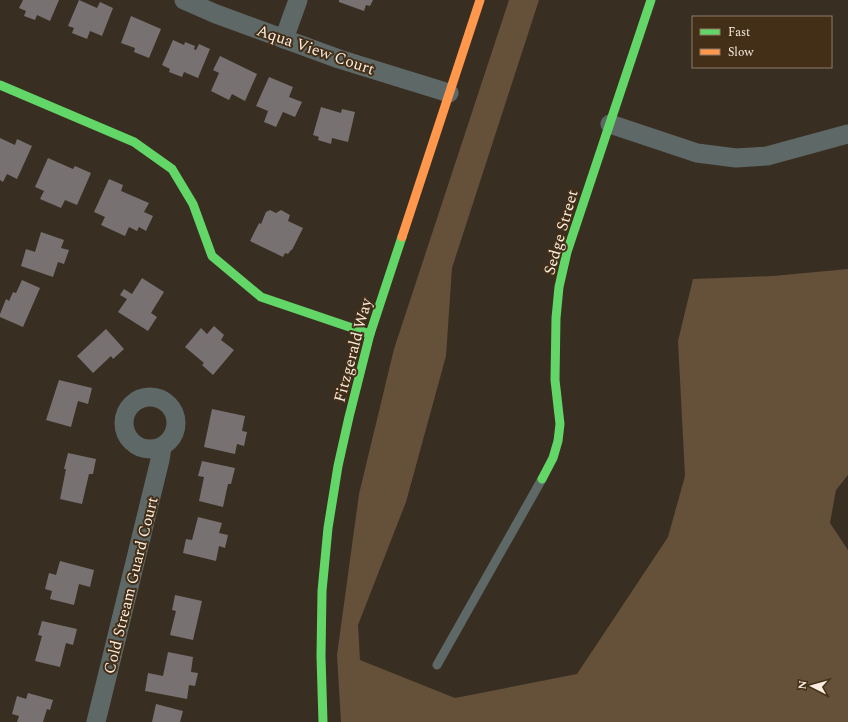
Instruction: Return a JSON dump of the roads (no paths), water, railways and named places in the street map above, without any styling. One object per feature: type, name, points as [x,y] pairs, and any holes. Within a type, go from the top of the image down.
[{"type":"street","name":"Aqua View Court","points":[[184,0],[216,14],[339,59],[449,93]]},
{"type":"street","points":[[284,39],[298,0]]},
{"type":"street","name":"Fitzgerald Way","points":[[323,722],[321,656],[322,591],[328,528],[340,459],[370,334],[480,0]]},
{"type":"street","name":"Sedge Street","points":[[542,479],[553,458],[558,440],[560,424],[555,380],[556,318],[559,287],[567,252],[651,0]]},
{"type":"street","points":[[0,85],[134,142],[172,169],[193,204],[212,256],[261,297],[370,334]]},
{"type":"street","points":[[610,124],[697,153],[736,158],[767,156],[848,134]]},
{"type":"street","name":"Cold Stream Guard Court","points":[[96,722],[157,475],[162,447]]},
{"type":"lane","points":[[437,665],[542,479]]}]
